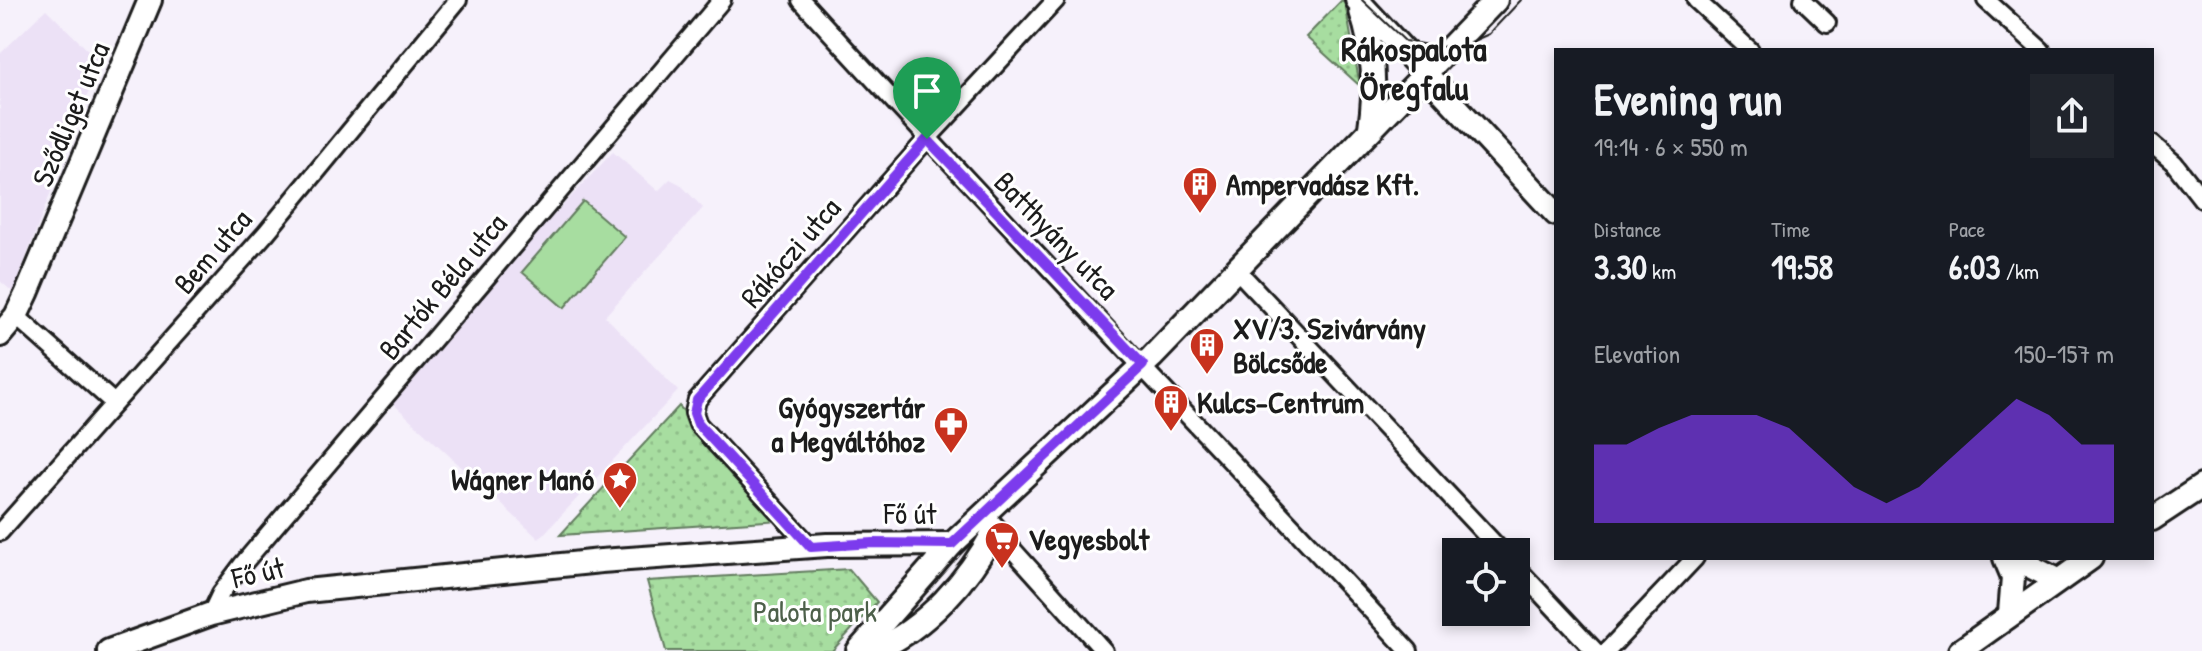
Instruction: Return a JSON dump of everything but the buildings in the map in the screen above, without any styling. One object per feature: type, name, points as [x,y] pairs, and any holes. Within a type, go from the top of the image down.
[{"type":"street","name":"Sződliget utca","points":[[0,335],[16,316],[150,0]]},
{"type":"street","name":"Bem utca","points":[[0,532],[266,233],[458,0]]},
{"type":"street","name":"Bartók Béla utca","points":[[211,614],[221,593],[242,565],[722,0]]},
{"type":"street","name":"Batthyány utca","points":[[801,0],[927,139],[1409,651]]},
{"type":"street","name":"Rákóczi utca","points":[[811,547],[698,424],[694,413],[697,400],[927,139],[1056,0]]},
{"type":"street","name":"Fő út","points":[[109,651],[211,614],[306,591],[555,565],[873,543],[952,544],[989,523],[1496,0]]},
{"type":"street","points":[[1696,0],[1748,48]]},
{"type":"street","points":[[1803,0],[1827,23]]},
{"type":"street","points":[[1986,0],[2039,48]]},
{"type":"street","points":[[1358,1],[1554,212]]},
{"type":"street","points":[[1358,1],[1370,37],[1373,63],[1375,91],[1370,128]]},
{"type":"street","points":[[2154,146],[2174,163],[2202,199]]},
{"type":"street","points":[[1237,270],[1489,538]]},
{"type":"street","points":[[16,316],[114,403]]},
{"type":"street","points":[[2154,518],[2202,486]]},
{"type":"street","points":[[873,651],[891,644],[918,625],[959,583],[981,554],[989,523]]},
{"type":"street","points":[[989,523],[1104,651]]},
{"type":"street","points":[[858,651],[952,544]]},
{"type":"street","points":[[1607,651],[1693,560]]},
{"type":"street","points":[[2006,560],[2014,583],[2010,613]]},
{"type":"street","points":[[2018,560],[2057,580]]},
{"type":"street","points":[[1960,651],[2088,560]]},
{"type":"street","points":[[1530,582],[1595,651]]},
{"type":"shaded area","points":[[46,9],[100,62],[13,292],[0,281],[0,54]]},
{"type":"shaded area","points":[[613,152],[658,191],[670,179],[680,184],[703,208],[605,316],[678,391],[539,539],[387,398],[456,319]]},
{"type":"green space","points":[[1342,0],[1345,3],[1360,86],[1306,37]]},
{"type":"green space","points":[[583,201],[625,237],[564,308],[522,272]]},
{"type":"green space","points":[[679,406],[781,520],[560,535]]},
{"type":"green space","name":"Palota park","points":[[849,569],[877,602],[832,651],[666,651],[647,581]]},
{"type":"tram line","points":[[1362,0],[1405,41],[1439,47],[1464,45],[1489,34],[1521,0]]},
{"type":"place","name":"Ampervadász Kft.","points":[[1200,215]]},
{"type":"place","name":"XV/3. Szivárvány Bölcsőde","points":[[1207,376]]},
{"type":"place","name":"Kulcs-Centrum","points":[[1171,433]]},
{"type":"place","name":"Gyógyszertár a Megváltóhoz","points":[[951,455]]},
{"type":"place","name":"Wágner Manó","points":[[620,510]]},
{"type":"place","name":"Vegyesbolt","points":[[1002,570]]},
{"type":"district","name":"Rákospalota Öregfalu","points":[[1414,68]]},
{"type":"route","points":[[927,139],[1143,365],[952,544],[873,543],[811,547],[698,424],[694,413],[697,400],[927,139]]}]
